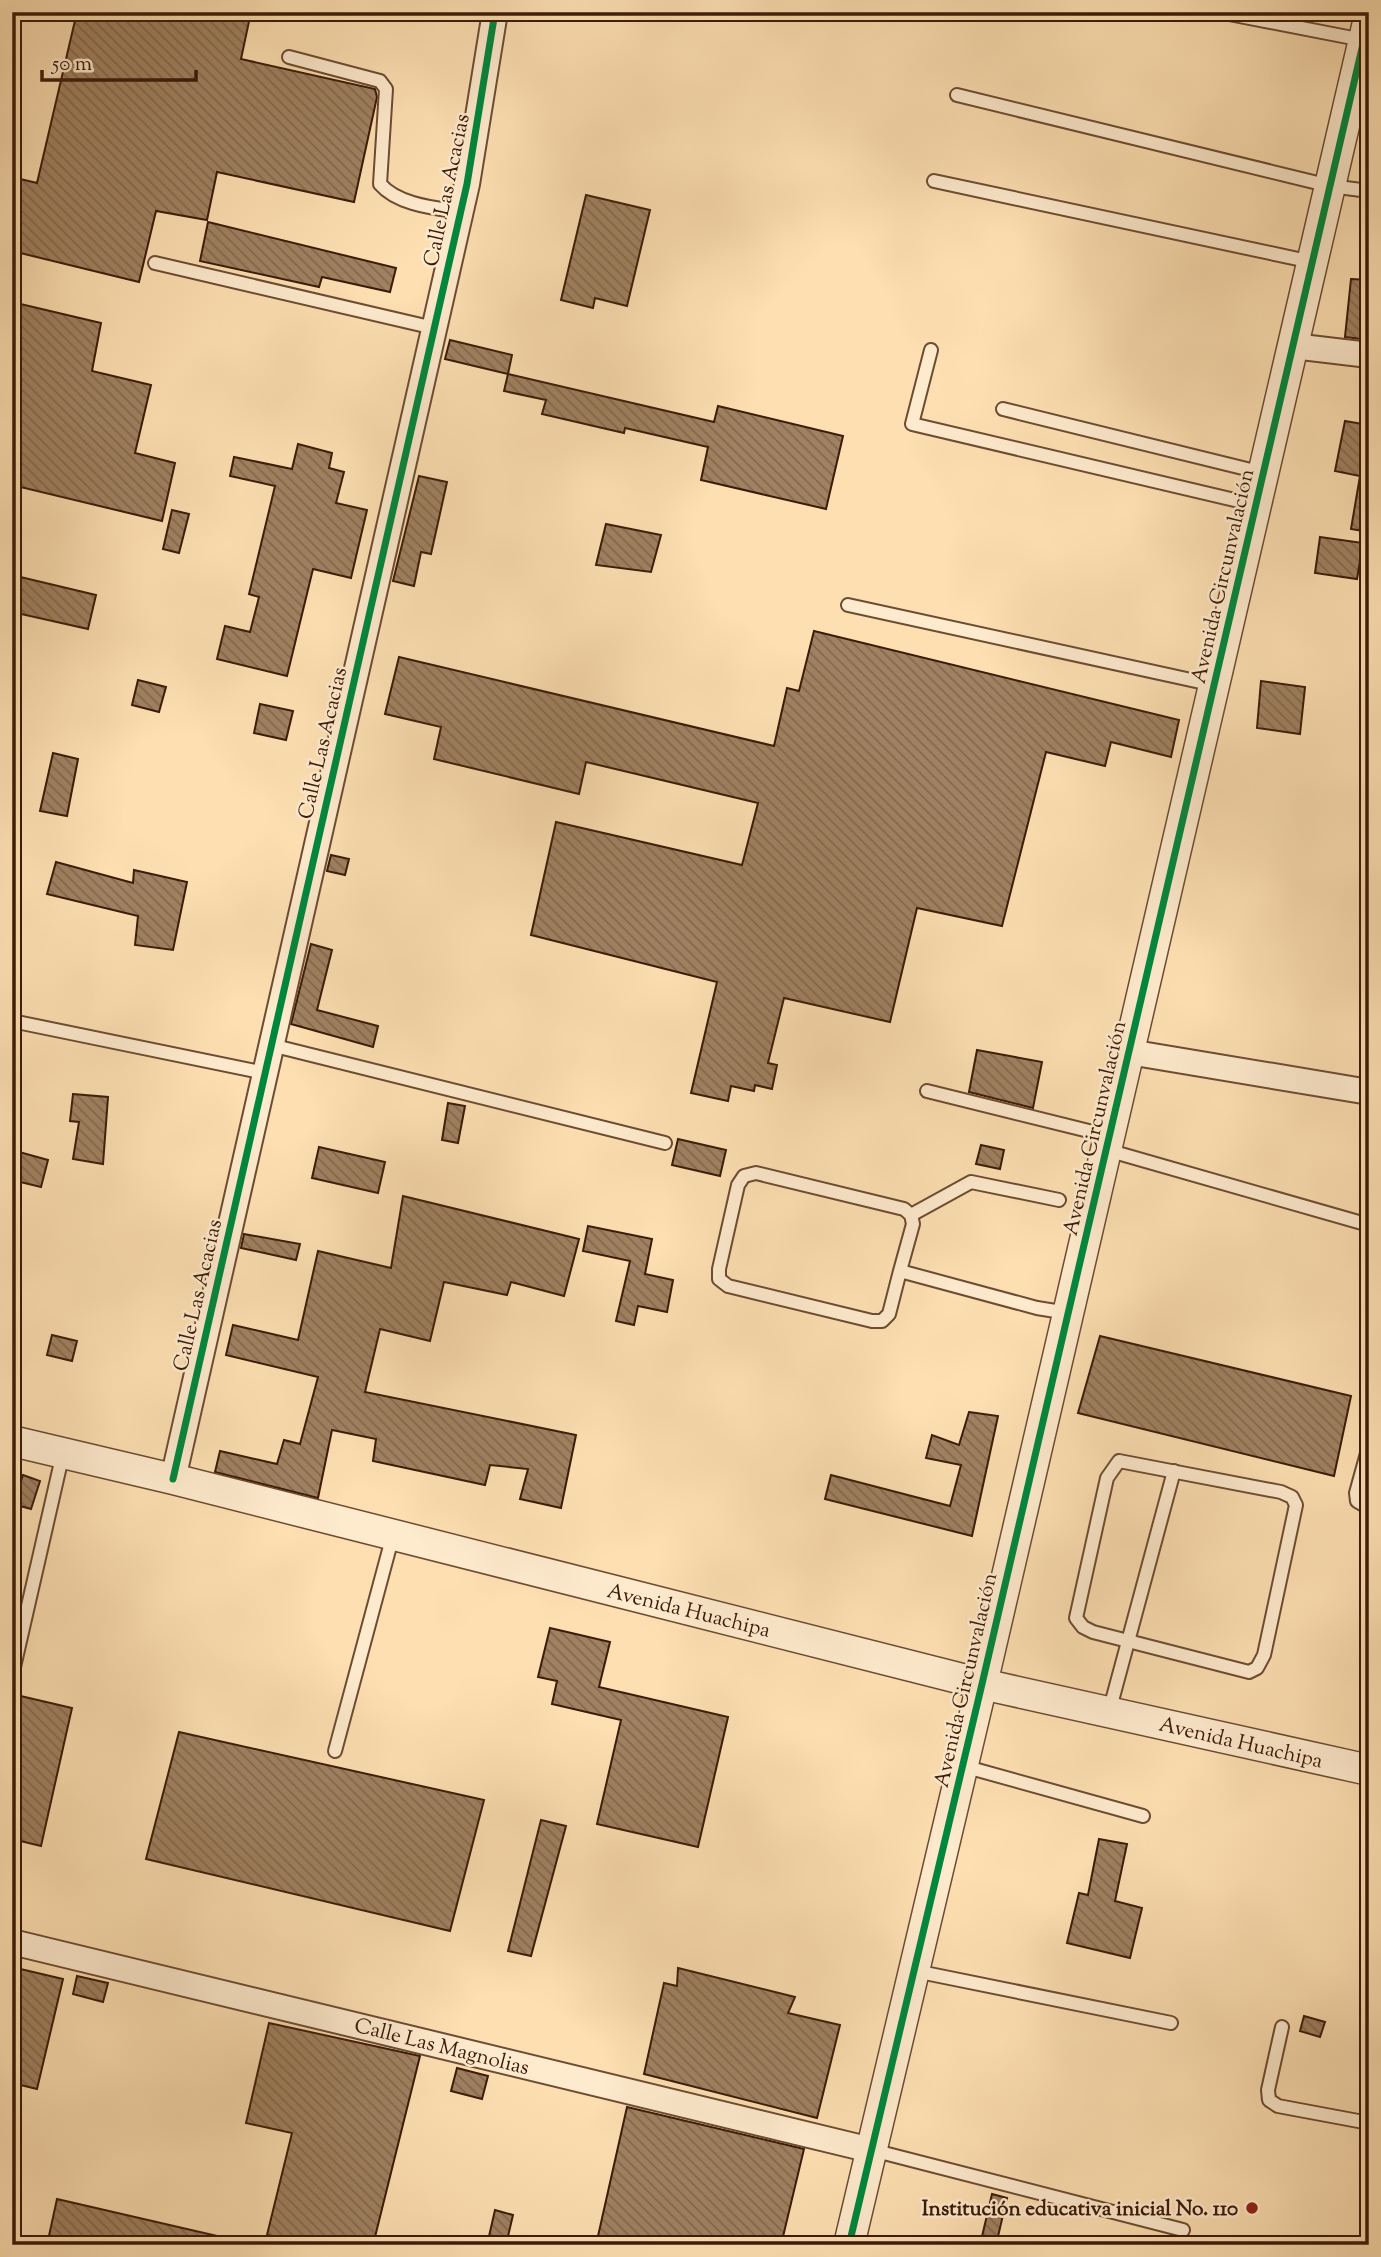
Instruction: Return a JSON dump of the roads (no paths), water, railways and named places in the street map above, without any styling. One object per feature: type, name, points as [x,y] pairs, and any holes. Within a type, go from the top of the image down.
[{"type":"street","name":"Calle Las Acacias","points":[[173,1479],[461,212],[495,12]]},
{"type":"street","name":"Avenida Circunvalación","points":[[849,2245],[1069,1313],[1330,186],[1358,109],[1366,29]]},
{"type":"street","points":[[1293,346],[1369,355]]},
{"type":"street","points":[[1129,1052],[1369,1092]]},
{"type":"street","name":"Avenida Huachipa","points":[[12,1441],[173,1479],[982,1684],[1369,1770]]},
{"type":"street","name":"Calle Las Magnolias","points":[[12,1942],[872,2150]]},
{"type":"lane","points":[[1219,12],[1366,29]]},
{"type":"lane","points":[[289,57],[380,81],[386,89],[380,184],[392,195],[461,212]]},
{"type":"lane","points":[[957,95],[1330,186],[1369,191]]},
{"type":"lane","points":[[934,181],[1312,262]]},
{"type":"lane","points":[[155,263],[434,328]]},
{"type":"lane","points":[[931,350],[912,424],[1256,505]]},
{"type":"lane","points":[[1003,409],[1264,473]]},
{"type":"lane","points":[[848,605],[1215,685]]},
{"type":"lane","points":[[12,1021],[265,1073]]},
{"type":"lane","points":[[271,1045],[665,1143]]},
{"type":"lane","points":[[928,1091],[1108,1143],[1369,1225]]},
{"type":"lane","points":[[756,1173],[904,1209],[911,1215],[913,1224],[889,1314],[882,1321],[872,1321],[728,1286],[719,1279],[738,1185],[744,1176],[756,1173]]},
{"type":"lane","points":[[911,1215],[971,1182],[1059,1200]]},
{"type":"lane","points":[[900,1271],[1037,1308],[1069,1313]]},
{"type":"lane","points":[[1369,1446],[1356,1493],[1357,1501],[1369,1508]]},
{"type":"lane","points":[[12,1675],[63,1453]]},
{"type":"lane","points":[[1119,1461],[1281,1492],[1292,1497],[1296,1505],[1264,1655],[1257,1668],[1249,1672],[1127,1641],[1093,1632],[1083,1627],[1076,1618],[1107,1478],[1119,1461]]},
{"type":"lane","points":[[1109,1712],[1174,1471]]},
{"type":"lane","points":[[335,1751],[393,1535]]},
{"type":"lane","points":[[963,1766],[1143,1816]]},
{"type":"lane","points":[[914,1971],[1171,2023]]},
{"type":"lane","points":[[1282,2027],[1268,2090],[1269,2100],[1278,2106],[1369,2123]]},
{"type":"lane","points":[[872,2150],[1183,2230]]},
{"type":"place","name":"Institución educativa inicial No. 110","points":[[1252,2208]]}]
